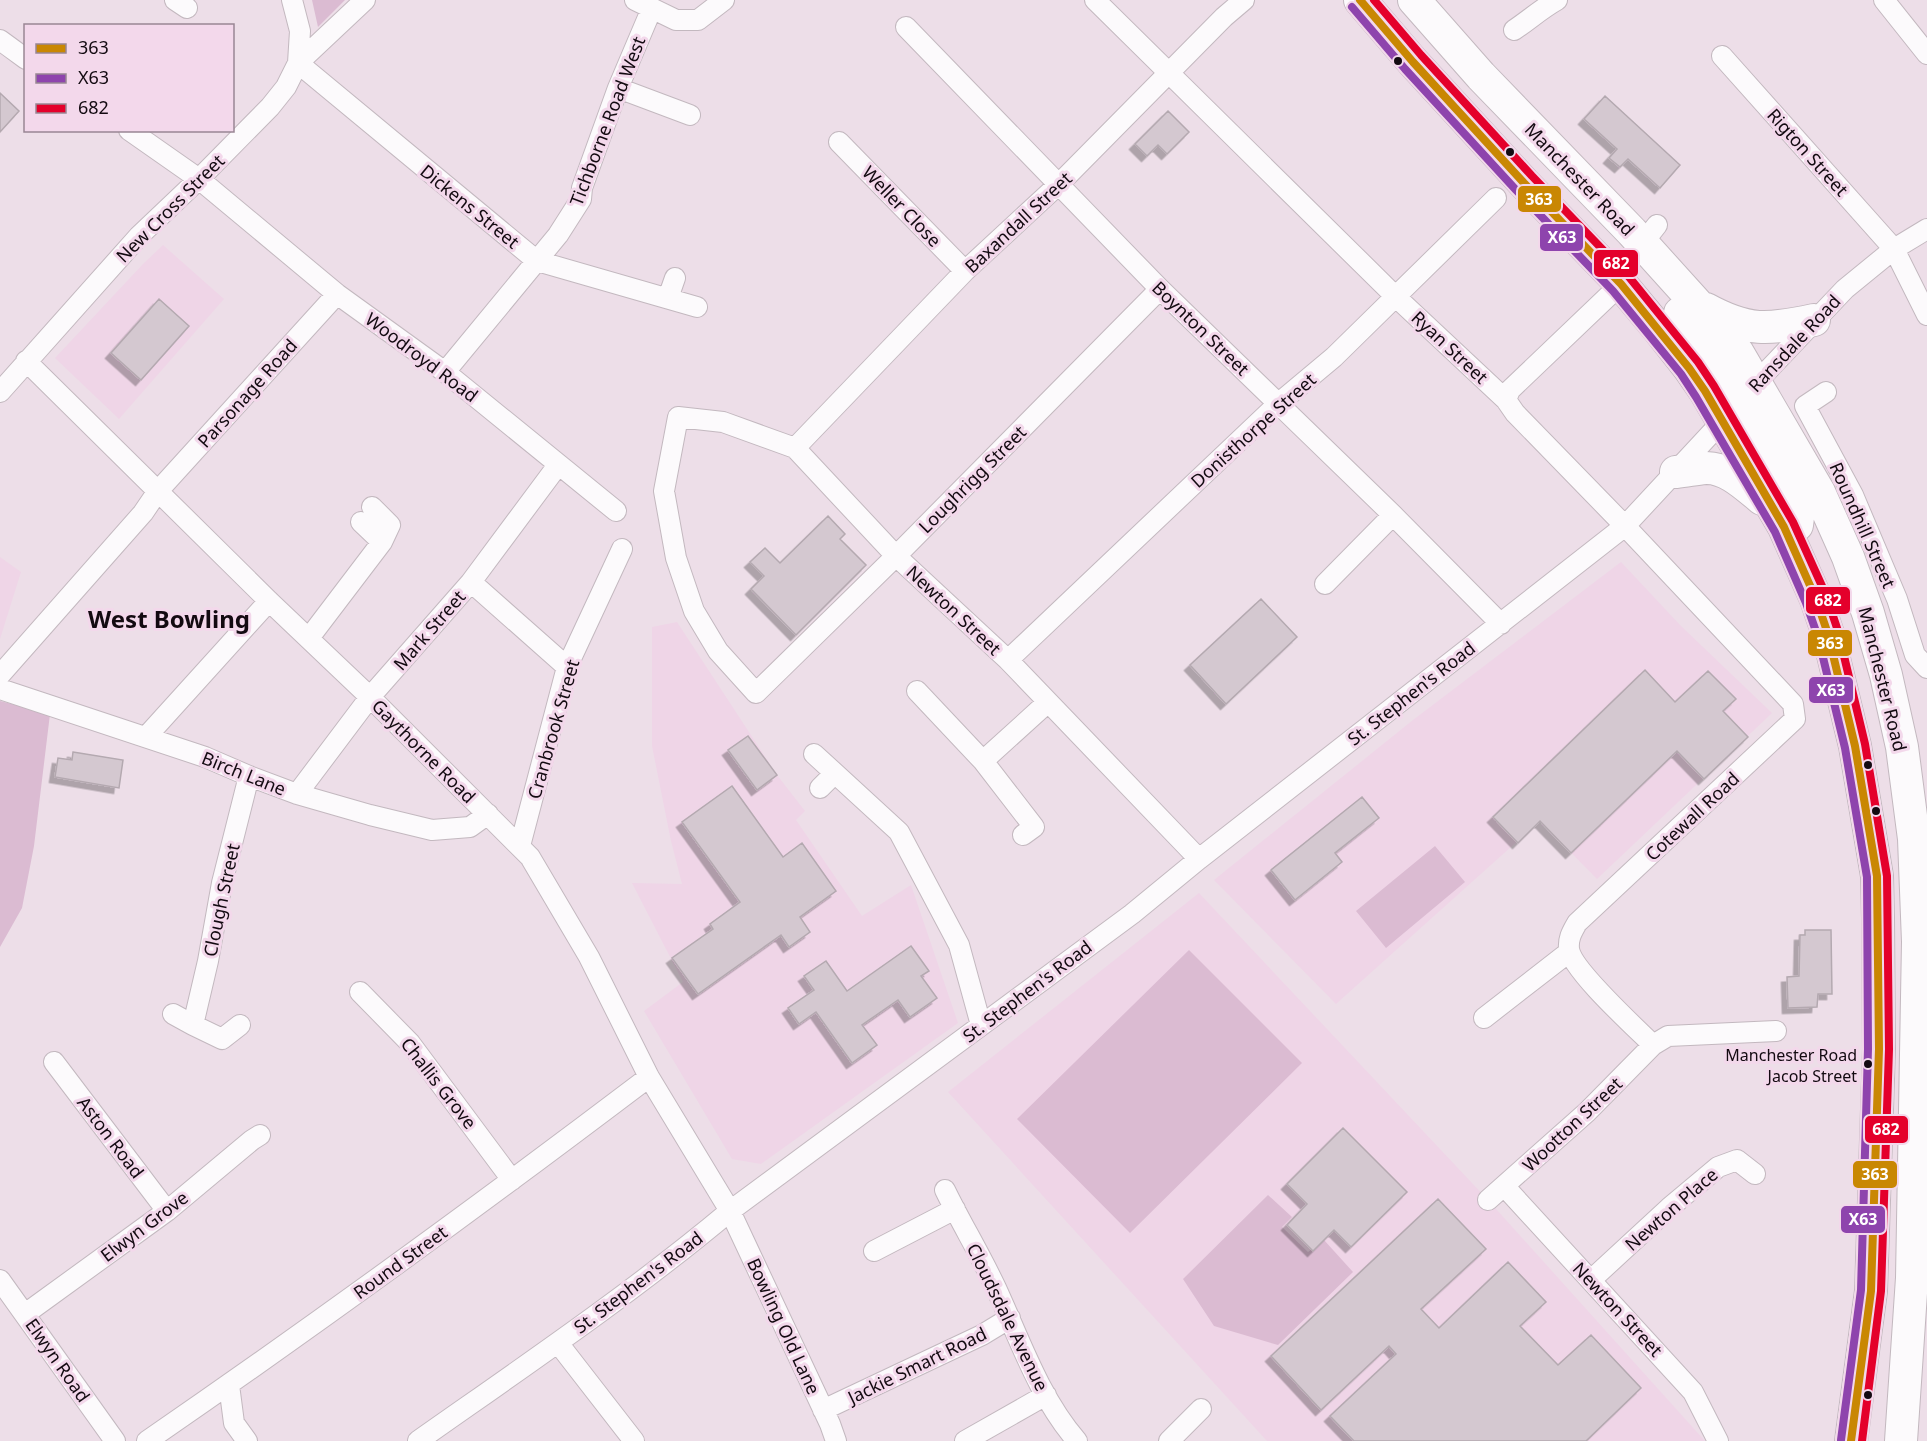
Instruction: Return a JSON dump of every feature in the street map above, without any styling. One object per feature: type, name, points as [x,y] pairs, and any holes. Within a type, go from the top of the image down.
[{"type":"main road","points":[[1360,0],[1429,80],[1621,284],[1689,368],[1784,527],[1816,599],[1828,634],[1855,746],[1877,876],[1878,1048],[1871,1291],[1850,1440]]},
{"type":"main road","name":"Manchester Road","points":[[1414,0],[1481,76],[1580,176],[1650,234],[1663,267],[1738,353],[1819,492],[1848,557],[1868,613],[1886,675],[1902,747],[1914,839],[1918,942],[1912,1278],[1901,1441]]},
{"type":"main road","points":[[1663,267],[1678,311],[1717,366],[1728,388],[1728,406],[1723,422]]},
{"type":"main road","points":[[1697,304],[1722,318],[1752,328],[1785,326],[1814,320]]},
{"type":"main road","points":[[1756,383],[1752,397],[1754,419],[1798,517],[1794,549]]},
{"type":"main road","points":[[1676,472],[1707,468],[1735,477],[1772,507]]},
{"type":"street","points":[[292,0],[300,31],[298,63]]},
{"type":"street","name":"New Cross Street","points":[[0,392],[139,236],[270,107],[286,87],[298,63],[365,0]]},
{"type":"street","points":[[644,4],[676,20],[698,20],[724,0]]},
{"type":"street","name":"Ryan Street","points":[[1095,0],[1396,297],[1506,400],[1515,413],[1793,704]]},
{"type":"street","name":"Baxandall Street","points":[[795,448],[965,271],[1059,184],[1224,17],[1244,0]]},
{"type":"street","points":[[1884,0],[1927,54]]},
{"type":"street","points":[[1514,30],[1538,15],[1544,3]]},
{"type":"street","name":"Tichborne Road West","points":[[445,372],[558,235],[581,199],[582,188],[618,88],[644,4]]},
{"type":"street","name":"Boynton Street","points":[[906,27],[1160,289],[1279,403],[1501,624]]},
{"type":"street","points":[[0,40],[24,57]]},
{"type":"street","name":"Rigton Street","points":[[1722,56],[1894,249],[1927,315]]},
{"type":"street","name":"Dickens Street","points":[[298,63],[335,96],[537,261],[698,307]]},
{"type":"street","points":[[618,88],[690,115]]},
{"type":"street","points":[[132,132],[199,179]]},
{"type":"street","name":"Weller Close","points":[[839,142],[965,271]]},
{"type":"street","name":"Woodroyd Road","points":[[199,179],[337,294],[445,372],[616,511]]},
{"type":"street","name":"Donisthorpe Street","points":[[1008,660],[1279,403],[1322,368],[1496,198]]},
{"type":"street","name":"Ransdale Road","points":[[1625,526],[1845,289],[1894,249],[1927,229]]},
{"type":"street","points":[[668,298],[675,278]]},
{"type":"street","points":[[1506,400],[1510,390],[1621,284]]},
{"type":"street","name":"Loughrigg Street","points":[[756,693],[896,556],[1160,289]]},
{"type":"street","name":"Parsonage Road","points":[[0,675],[142,513],[158,491],[337,294]]},
{"type":"street","name":"Gaythorne Road","points":[[26,361],[269,601],[370,697],[530,857],[589,957],[649,1077],[730,1211]]},
{"type":"street","name":"Roundhill Street","points":[[1826,392],[1805,406],[1853,495],[1897,599],[1915,655],[1927,668]]},
{"type":"street","name":"Newton Street","points":[[756,693],[718,651],[694,611],[676,558],[664,491],[678,417],[723,422],[795,448],[896,556],[1008,660],[1199,859]]},
{"type":"street","name":"Mark Street","points":[[297,794],[370,697],[471,582],[558,465]]},
{"type":"street","points":[[309,638],[386,533],[366,514]]},
{"type":"street","points":[[1325,584],[1393,515]]},
{"type":"street","name":"St. Stephen's Road","points":[[418,1441],[439,1435],[730,1211],[1132,914],[1625,526]]},
{"type":"street","name":"Cranbrook Street","points":[[520,846],[567,667],[622,549]]},
{"type":"street","points":[[471,582],[567,667]]},
{"type":"street","points":[[146,737],[269,601]]},
{"type":"street","name":"Birch Lane","points":[[0,688],[205,757],[297,794],[370,815],[432,830],[470,827],[488,814]]},
{"type":"street","points":[[917,691],[983,761],[1034,827],[1023,835]]},
{"type":"street","points":[[983,761],[1048,702]]},
{"type":"street","name":"Cotewall Road","points":[[1569,952],[1569,938],[1577,923],[1795,719],[1793,704]]},
{"type":"street","points":[[814,754],[899,831],[959,945],[981,1025]]},
{"type":"street","points":[[820,788],[834,774]]},
{"type":"street","name":"Clough Street","points":[[193,1025],[208,961],[222,883],[249,776]]},
{"type":"street","points":[[1484,1018],[1569,952],[1583,973],[1653,1045],[1668,1036],[1776,1031]]},
{"type":"street","name":"Challis Grove","points":[[360,992],[410,1043],[512,1180]]},
{"type":"street","points":[[173,1014],[222,1039],[240,1025]]},
{"type":"street","name":"Wootton Street","points":[[1488,1200],[1587,1112],[1653,1045]]},
{"type":"street","name":"Aston Road","points":[[54,1062],[167,1211]]},
{"type":"street","name":"Round Street","points":[[147,1441],[229,1385],[512,1180],[649,1077]]},
{"type":"street","name":"Elwyn Grove","points":[[25,1314],[167,1211],[252,1140],[260,1136]]},
{"type":"street","name":"Newton Place","points":[[1591,1280],[1669,1208],[1718,1167],[1737,1160],[1755,1174]]},
{"type":"street","name":"Newton Street","points":[[1505,1186],[1693,1392],[1718,1441]]},
{"type":"street","name":"Cloudsdale Avenue","points":[[945,1190],[986,1268],[1060,1422],[1077,1441]]},
{"type":"street","points":[[874,1251],[955,1209]]},
{"type":"street","name":"Bowling Old Lane","points":[[730,1211],[836,1441]]},
{"type":"street","name":"Elwyn Road","points":[[0,1280],[115,1441]]},
{"type":"street","name":"Jackie Smart Road","points":[[823,1410],[982,1335],[1010,1318]]},
{"type":"street","points":[[558,1343],[634,1441]]},
{"type":"street","points":[[229,1385],[234,1423],[247,1441]]},
{"type":"street","points":[[965,1441],[1046,1395]]},
{"type":"street","points":[[1168,1441],[1201,1409]]},
{"type":"shaded area","points":[[312,0],[345,0],[318,27]]},
{"type":"shaded area","points":[[163,245],[224,299],[119,419],[55,358]]},
{"type":"shaded area","points":[[0,557],[21,572],[0,639]]},
{"type":"shaded area","points":[[1621,562],[1681,626],[1772,713],[1597,879],[1540,821],[1336,1004],[1214,880],[1413,720]]},
{"type":"shaded area","points":[[677,622],[777,775],[805,811],[796,820],[862,916],[911,885],[958,1023],[761,1164],[732,1159],[644,1011],[683,982],[632,883],[682,884],[652,746],[652,627]]},
{"type":"shaded area","points":[[0,701],[50,714],[34,846],[22,908],[0,947]]},
{"type":"shaded area","points":[[1435,846],[1465,882],[1386,948],[1356,911]]},
{"type":"shaded area","points":[[1199,893],[1488,1200],[1705,1441],[1267,1441],[948,1092]]},
{"type":"shaded area","points":[[1189,950],[1302,1063],[1130,1233],[1017,1119]]},
{"type":"shaded area","points":[[1268,1195],[1292,1217],[1282,1227],[1308,1252],[1324,1240],[1353,1272],[1278,1345],[1214,1326],[1183,1279]]},
{"type":"building","points":[[0,93],[19,111],[0,132]]},
{"type":"building","points":[[1605,96],[1680,165],[1660,188],[1628,159],[1620,167],[1609,158],[1617,149],[1584,119]]},
{"type":"building","points":[[1168,111],[1189,132],[1167,154],[1158,145],[1147,156],[1135,144]]},
{"type":"building","points":[[159,299],[189,326],[141,380],[111,353]]},
{"type":"building","points":[[828,516],[845,534],[840,539],[866,565],[796,635],[751,589],[764,576],[750,562],[765,548],[780,563]]},
{"type":"building","points":[[1261,599],[1297,637],[1226,704],[1190,665]]},
{"type":"building","points":[[1645,670],[1675,702],[1708,671],[1736,699],[1723,711],[1748,737],[1704,779],[1677,751],[1571,853],[1540,821],[1518,843],[1493,817]]},
{"type":"building","points":[[748,736],[777,775],[757,790],[728,750]]},
{"type":"building","points":[[73,752],[123,760],[119,788],[55,777],[58,758],[72,760]]},
{"type":"building","points":[[732,786],[783,857],[802,843],[836,891],[800,917],[810,932],[789,947],[781,935],[698,994],[672,958],[713,929],[710,924],[740,902],[682,822]]},
{"type":"building","points":[[1362,797],[1379,818],[1335,853],[1342,862],[1295,900],[1271,870]]},
{"type":"building","points":[[1805,930],[1831,930],[1832,994],[1818,994],[1817,1007],[1788,1008],[1787,977],[1799,976],[1800,935],[1805,935]]},
{"type":"building","points":[[911,946],[929,971],[921,976],[937,998],[910,1017],[898,1000],[862,1025],[877,1045],[852,1063],[816,1012],[799,1024],[788,1008],[814,990],[804,976],[826,961],[847,991]]},
{"type":"building","points":[[1343,1128],[1407,1192],[1351,1247],[1334,1230],[1313,1251],[1287,1225],[1307,1204],[1287,1184]]},
{"type":"building","points":[[1438,1199],[1486,1249],[1421,1309],[1439,1328],[1508,1262],[1546,1302],[1520,1326],[1558,1365],[1591,1335],[1641,1388],[1586,1441],[1354,1441],[1330,1416],[1396,1354],[1389,1346],[1321,1410],[1271,1356]]},
{"type":"transit line","name":"363","points":[[1360,0],[1413,62],[1524,183],[1621,284],[1689,368],[1705,391],[1784,527],[1816,599],[1828,634],[1855,746],[1877,876],[1879,1049],[1871,1291],[1851,1441]]},
{"type":"transit line","name":"682","points":[[1374,0],[1532,176],[1629,277],[1698,362],[1793,522],[1826,595],[1838,631],[1865,744],[1887,876],[1889,1049],[1881,1291],[1862,1441]]},
{"type":"transit line","name":"X63","points":[[1352,7],[1405,69],[1516,190],[1613,291],[1681,374],[1775,532],[1818,637],[1845,748],[1867,877],[1868,1049],[1861,1290],[1841,1440]]},
{"type":"place","name":"Manchester Road Jacob Street","points":[[1868,1064]]},
{"type":"district","name":"West Bowling","points":[[169,618]]}]
